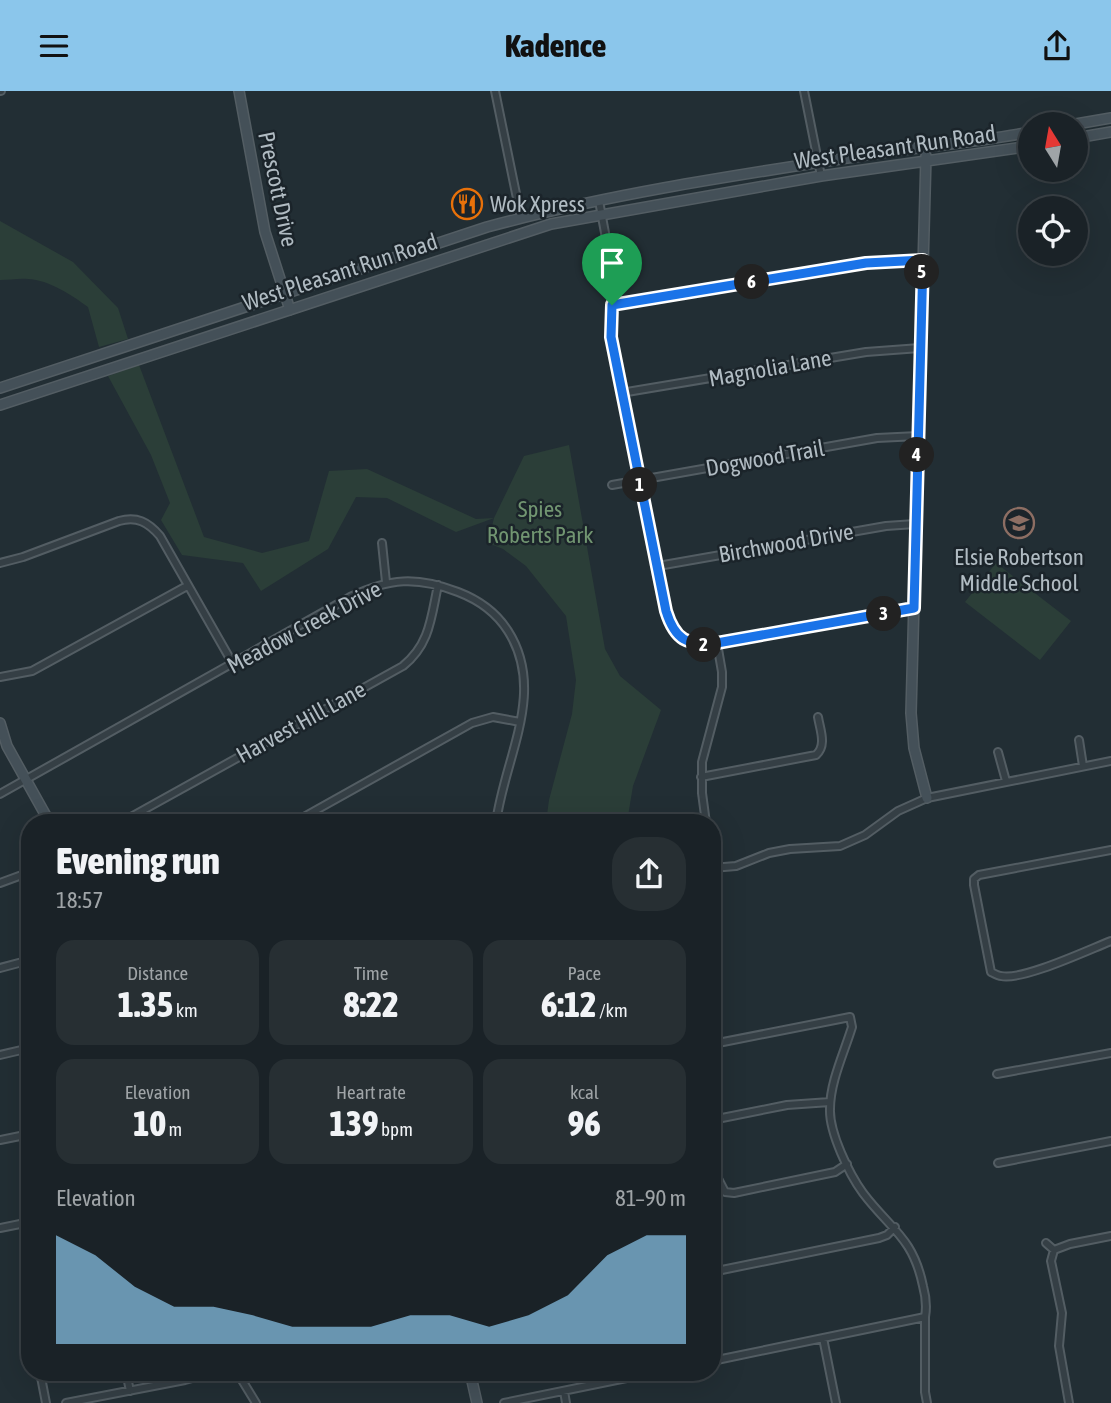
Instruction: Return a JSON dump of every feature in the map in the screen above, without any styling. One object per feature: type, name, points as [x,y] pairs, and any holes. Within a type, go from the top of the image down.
[{"type":"main road","name":"Prescott Drive","points":[[239,91],[265,232],[290,310]]},
{"type":"main road","points":[[1088,122],[1111,118]]},
{"type":"main road","points":[[1088,136],[1111,132]]},
{"type":"main road","name":"West Pleasant Run Road","points":[[0,388],[521,218],[600,201],[818,163],[1017,135]]},
{"type":"main road","points":[[1017,135],[1018,142]]},
{"type":"main road","points":[[925,147],[911,713],[914,748],[927,798]]},
{"type":"main road","name":"West Pleasant Run Road","points":[[0,405],[526,231],[821,176],[1018,148]]},
{"type":"main road","points":[[521,218],[526,231]]},
{"type":"main road","points":[[406,254],[412,268]]},
{"type":"main road","points":[[174,331],[179,346]]},
{"type":"main road","points":[[0,723],[7,746],[45,814]]},
{"type":"main road","points":[[472,1381],[477,1403]]},
{"type":"street","points":[[495,91],[521,218]]},
{"type":"street","points":[[804,91],[821,176]]},
{"type":"street","points":[[600,201],[612,270],[611,337],[670,623],[683,639],[691,644],[717,643],[914,608]]},
{"type":"street","points":[[612,305],[866,263],[923,260]]},
{"type":"street","name":"Magnolia Lane","points":[[621,393],[866,352],[920,348]]},
{"type":"street","name":"Dogwood Trail","points":[[612,485],[877,438],[918,436]]},
{"type":"street","points":[[0,562],[23,557],[119,521],[138,519],[151,526],[159,536],[233,664]]},
{"type":"street","name":"Birchwood Drive","points":[[657,566],[886,526],[915,524]]},
{"type":"street","points":[[382,543],[386,582]]},
{"type":"street","name":"Meadow Creek Drive","points":[[0,795],[350,597],[386,582],[401,580],[439,585],[477,600],[501,621],[522,662],[526,695],[497,814]]},
{"type":"street","name":"Harvest Hill Lane","points":[[136,814],[402,666],[415,656],[422,646],[430,626],[439,585]]},
{"type":"street","points":[[0,677],[32,671],[187,586]]},
{"type":"street","points":[[705,814],[702,762],[722,687],[717,643]]},
{"type":"street","points":[[309,814],[472,723],[493,717],[520,722]]},
{"type":"street","points":[[701,777],[816,755],[821,750],[822,741],[818,717]]},
{"type":"street","points":[[1079,740],[1083,766]]},
{"type":"street","points":[[998,752],[1006,782]]},
{"type":"street","points":[[721,867],[736,866],[768,853],[790,849],[840,846],[865,835],[898,811],[927,798],[1111,761]]},
{"type":"street","points":[[1111,850],[979,875],[974,879],[991,972],[1010,977],[1050,965],[1111,941]]},
{"type":"street","points":[[0,883],[21,875]]},
{"type":"street","points":[[0,968],[21,962]]},
{"type":"street","points":[[721,1042],[850,1017],[852,1027],[830,1102],[833,1135],[862,1192],[895,1227],[916,1259],[927,1307],[927,1403]]},
{"type":"street","points":[[0,1055],[21,1050]]},
{"type":"street","points":[[997,1074],[1111,1053]]},
{"type":"street","points":[[721,1118],[787,1105],[830,1102]]},
{"type":"street","points":[[0,1140],[21,1136]]},
{"type":"street","points":[[998,1163],[1111,1141]]},
{"type":"street","points":[[721,1184],[725,1192],[734,1193],[835,1172],[848,1164]]},
{"type":"street","points":[[0,1228],[21,1224]]},
{"type":"street","points":[[721,1270],[879,1238],[895,1227]]},
{"type":"street","points":[[1054,1250],[1111,1236]]},
{"type":"street","points":[[1046,1243],[1054,1250]]},
{"type":"street","points":[[1054,1250],[1051,1261],[1062,1313],[1059,1346],[1069,1403]]},
{"type":"street","points":[[721,1358],[925,1317]]},
{"type":"street","points":[[823,1338],[836,1403]]},
{"type":"street","points":[[42,1381],[46,1403]]},
{"type":"street","points":[[128,1381],[130,1391]]},
{"type":"street","points":[[66,1403],[175,1381]]},
{"type":"street","points":[[243,1381],[256,1403]]},
{"type":"street","points":[[504,1403],[612,1381]]},
{"type":"street","points":[[564,1391],[566,1403]]},
{"type":"green space","points":[[0,221],[73,262],[118,308],[128,339],[99,347],[88,307],[75,298],[52,285],[36,280],[0,280]]},
{"type":"green space","points":[[139,365],[204,537],[262,553],[309,541],[329,471],[367,469],[476,519],[494,518],[456,532],[387,498],[356,497],[328,549],[261,591],[243,563],[182,555],[161,520],[170,503],[151,455],[108,376]]},
{"type":"green space","name":"Spies Roberts Park","points":[[569,445],[605,649],[620,676],[661,710],[633,786],[628,814],[547,814],[572,714],[576,680],[566,616],[526,566],[503,549],[488,543],[494,518],[524,456]]},
{"type":"green space","points":[[996,563],[1071,621],[1040,660],[965,602]]},
{"type":"place","name":"Wok Xpress","points":[[467,204]]},
{"type":"place","name":"Elsie Robertson Middle School","points":[[1019,523]]},
{"type":"route","points":[[923,260],[914,608],[703,645],[691,644],[676,632],[666,611],[621,393],[611,337],[612,305],[866,263],[923,260]]}]
